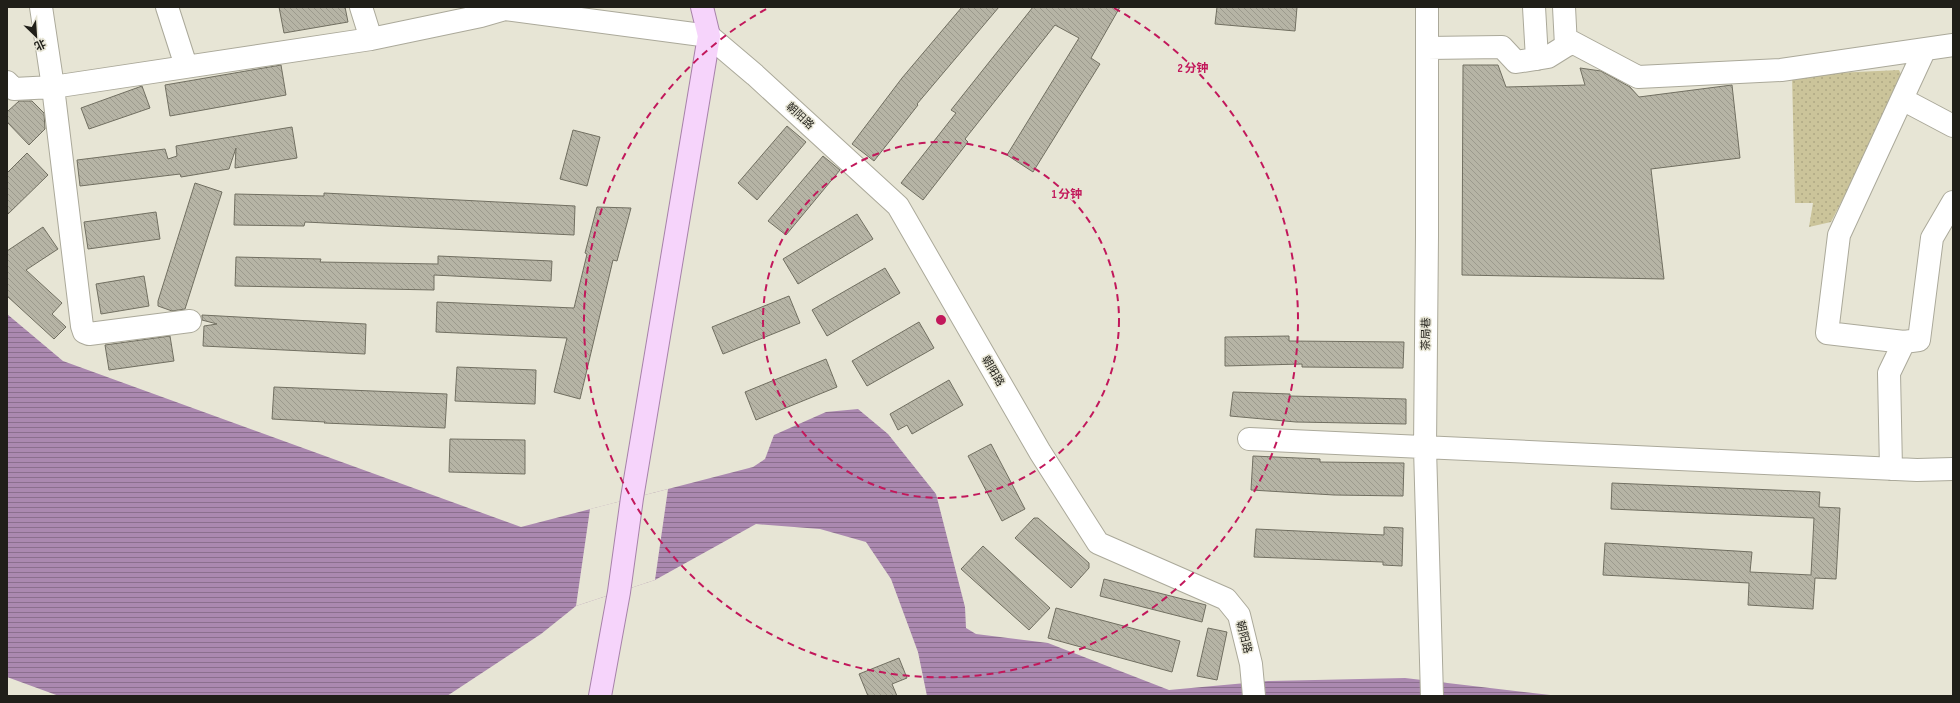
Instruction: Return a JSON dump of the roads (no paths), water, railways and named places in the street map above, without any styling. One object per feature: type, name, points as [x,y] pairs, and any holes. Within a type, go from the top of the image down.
[{"type":"main road","points":[[600,696],[619,592],[632,498],[710,36],[702,7]]},
{"type":"street","points":[[41,7],[53,86],[82,326],[84,332],[90,334],[190,321]]},
{"type":"street","points":[[166,7],[186,66]]},
{"type":"street","points":[[361,7],[371,39]]},
{"type":"street","name":"茶局巷","points":[[1427,7],[1425,448],[1432,696]]},
{"type":"street","points":[[1534,7],[1537,59]]},
{"type":"street","points":[[1564,7],[1566,46]]},
{"type":"street","points":[[7,82],[14,88],[53,86],[371,39],[481,16],[507,8],[710,36]]},
{"type":"street","name":"朝阳路","points":[[710,36],[761,80],[898,206],[1040,452],[1098,543],[1226,599],[1239,615],[1251,664],[1253,686]]},
{"type":"street","points":[[1427,48],[1502,47],[1516,62],[1548,57],[1572,42],[1638,76],[1781,70],[1953,45]]},
{"type":"street","points":[[1925,49],[1839,235],[1827,333],[1904,342],[1919,340],[1932,238],[1953,202]]},
{"type":"street","points":[[1902,99],[1953,126]]},
{"type":"street","points":[[1891,469],[1888,373],[1904,342]]},
{"type":"street","points":[[1249,439],[1891,469],[1953,470]]}]
